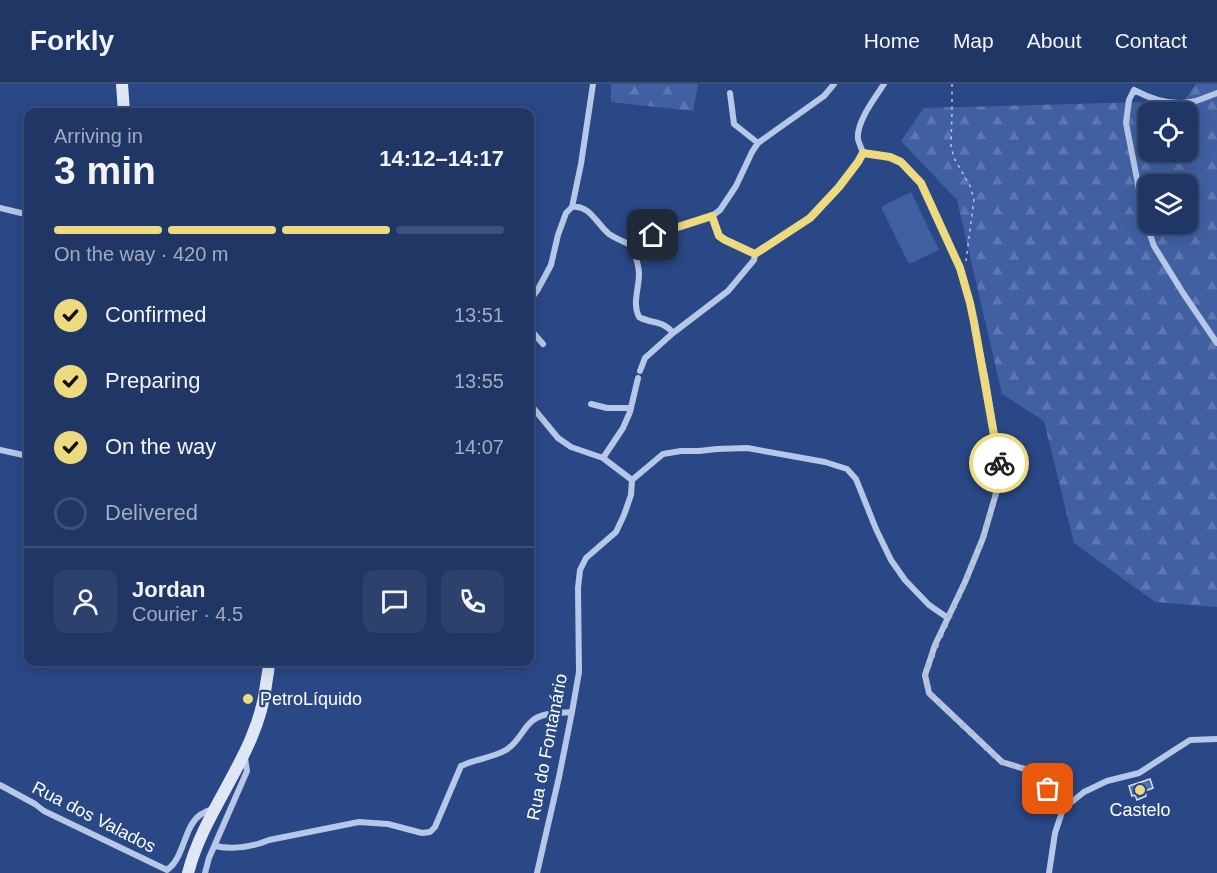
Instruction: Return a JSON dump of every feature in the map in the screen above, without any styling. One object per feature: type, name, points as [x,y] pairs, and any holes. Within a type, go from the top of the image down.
[{"type":"main road","points":[[122,84],[124,108]]},
{"type":"main road","points":[[188,873],[192,856],[214,808],[244,754],[264,702],[268,666]]},
{"type":"street","points":[[534,295],[551,265],[558,235],[566,213],[572,207],[593,84]]},
{"type":"street","points":[[572,207],[579,206],[585,209],[610,234],[634,245],[653,235],[712,216],[720,210],[731,195],[758,143],[824,96],[834,84]]},
{"type":"street","points":[[603,459],[623,428],[645,358],[673,333],[728,291],[754,260],[755,254],[810,218],[839,187],[863,153],[858,138],[860,125],[884,84]]},
{"type":"street","points":[[1217,93],[1190,102],[1168,102],[1149,99],[1133,87],[1126,123],[1145,220],[1154,246],[1217,343]]},
{"type":"street","points":[[730,93],[735,124],[758,143]]},
{"type":"street","points":[[863,153],[890,157],[901,162],[921,183],[960,268],[977,336],[1000,468],[997,490],[983,538],[925,675],[929,693],[1002,762],[1028,770],[1040,779],[1063,809]]},
{"type":"street","points":[[0,208],[24,213]]},
{"type":"street","points":[[712,216],[719,236],[755,254]]},
{"type":"street","points":[[634,245],[639,271],[635,304],[639,317],[645,321],[664,324],[673,333]]},
{"type":"street","points":[[534,334],[543,344]]},
{"type":"street","points":[[591,404],[607,408],[631,408]]},
{"type":"street","points":[[534,409],[558,438],[571,447],[603,459],[632,480],[663,454],[717,449],[747,448],[825,462],[847,469],[856,479],[891,560],[905,580],[929,605],[948,618]]},
{"type":"street","points":[[0,450],[24,455]]},
{"type":"street","name":"Rua do Fontanário","points":[[537,873],[579,672],[579,570],[586,558],[616,532],[631,495],[632,480]]},
{"type":"street","points":[[215,846],[228,848],[248,846],[358,822],[378,822],[422,833],[430,832],[435,827],[461,766],[507,750],[532,721],[543,715],[572,712]]},
{"type":"street","points":[[1049,873],[1055,833],[1063,809],[1084,792],[1107,781],[1139,773],[1190,740],[1217,739]]},
{"type":"street","points":[[205,873],[247,771],[244,754]]},
{"type":"street","name":"Rua dos Valados","points":[[0,785],[35,804],[44,812],[167,870],[174,865],[191,827],[200,815],[214,808]]},
{"type":"path","points":[[951,84],[951,146],[954,158],[970,186],[974,199],[963,277]]},
{"type":"green space","points":[[611,84],[698,84],[693,111],[611,102]]},
{"type":"green space","points":[[1196,84],[1217,84],[1217,607],[1155,602],[1074,543],[1044,421],[1002,394],[957,200],[901,141],[924,108],[1138,102],[1138,162],[1198,162],[1198,102],[1147,102],[1184,101]]},
{"type":"green space","points":[[911,192],[939,250],[909,264],[881,207]]},
{"type":"building","name":"Castelo","points":[[1150,779],[1153,788],[1145,791],[1146,796],[1137,800],[1135,795],[1132,796],[1129,786]]},
{"type":"way so far","points":[[999,463],[997,490],[983,538],[925,675],[929,693],[992,753],[1002,762],[1028,770],[1048,789]]},
{"type":"place","name":"PetroLíquido","points":[[248,699]]},
{"type":"place","name":"Castelo","points":[[1140,790]]},
{"type":"route","points":[[653,235],[712,216],[719,236],[755,254],[810,218],[839,187],[863,153],[890,157],[901,162],[921,183],[960,268],[970,303],[986,381],[999,463]]}]
